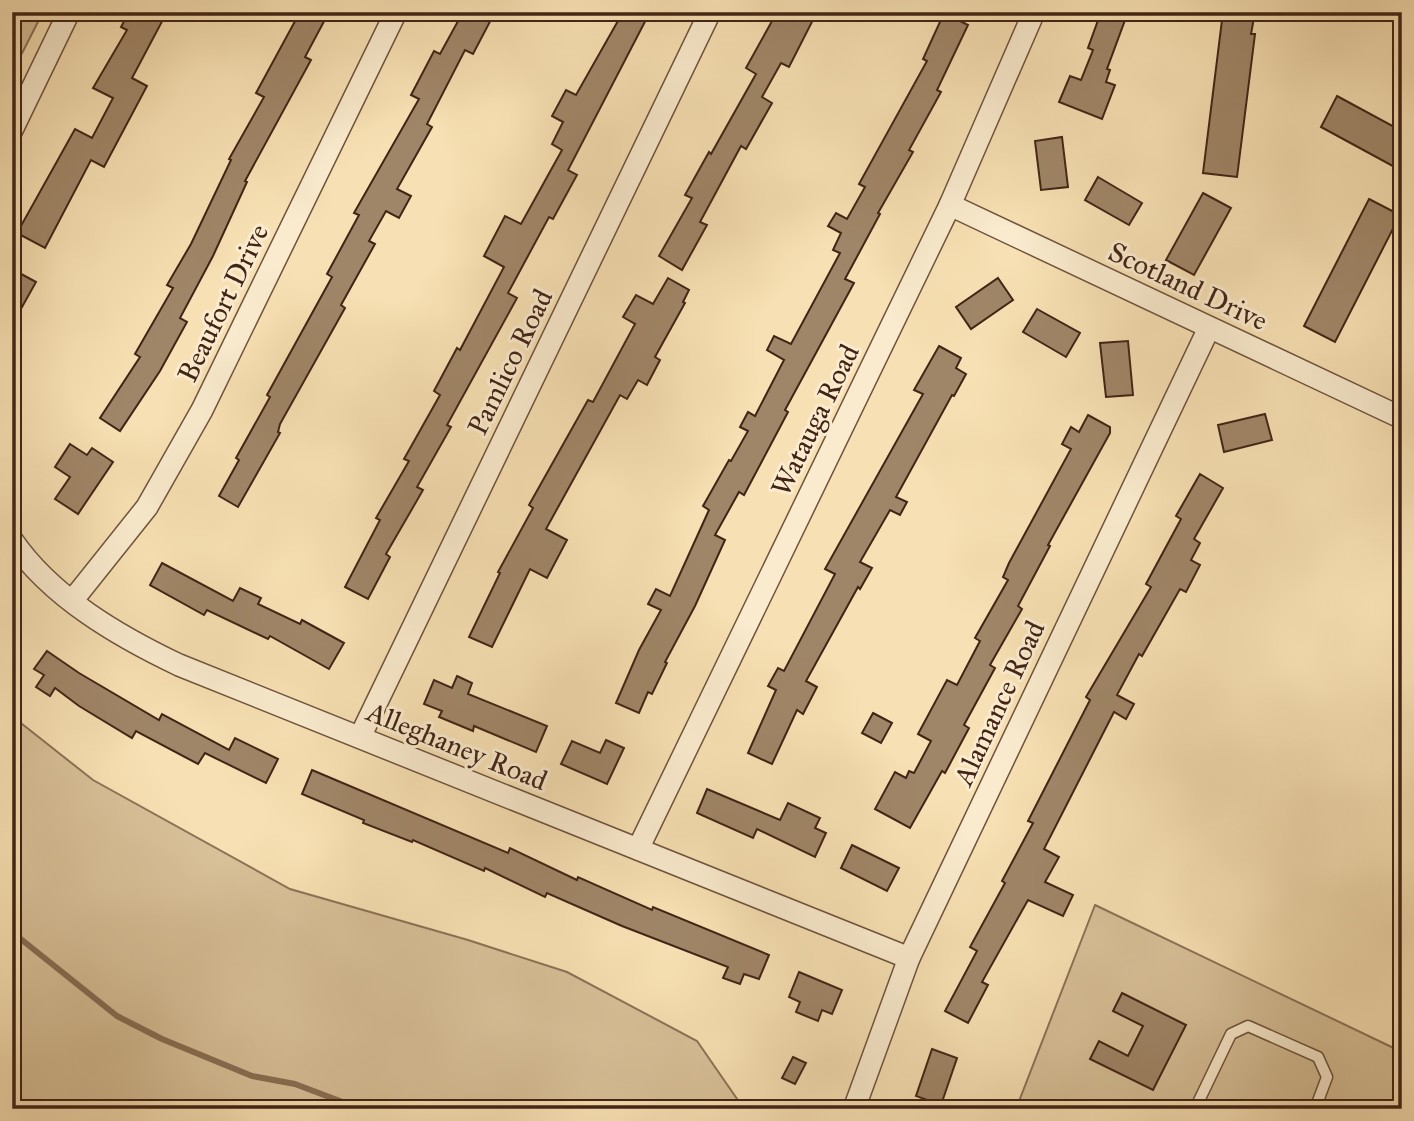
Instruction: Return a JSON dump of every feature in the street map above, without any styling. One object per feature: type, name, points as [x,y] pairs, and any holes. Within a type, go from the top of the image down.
[{"type":"street","points":[[12,130],[69,12]]},
{"type":"street","name":"Beaufort Drive","points":[[72,601],[147,507],[202,410],[396,12]]},
{"type":"street","name":"Pamlico Road","points":[[360,737],[710,12]]},
{"type":"street","name":"Watauga Road","points":[[638,849],[950,205],[1034,12]]},
{"type":"street","name":"Scotland Drive","points":[[950,205],[1402,418]]},
{"type":"street","name":"Alamance Road","points":[[854,1109],[909,958],[1209,328]]},
{"type":"street","name":"Alleghaney Road","points":[[12,540],[31,564],[72,601],[107,625],[170,661],[909,958]]},
{"type":"lane","points":[[1195,1109],[1231,1034],[1248,1026],[1318,1057],[1327,1077],[1315,1109]]},
{"type":"shaded area","points":[[12,12],[43,12],[12,73]]},
{"type":"shaded area","points":[[12,716],[93,780],[290,889],[468,940],[567,972],[697,1041],[744,1109],[12,1109]]},
{"type":"shaded area","points":[[1095,905],[1402,1052],[1402,1109],[1016,1109]]},
{"type":"building","points":[[129,12],[167,12],[132,78],[147,86],[104,167],[91,160],[45,248],[17,233],[75,129],[92,138],[113,98],[93,88],[127,30],[121,27]]},
{"type":"building","points":[[300,12],[329,12],[305,57],[311,60],[245,181],[247,182],[213,256],[180,318],[187,322],[160,371],[120,431],[100,418],[140,357],[135,354],[173,288],[167,285],[191,244],[231,160],[229,159],[264,97],[256,93]]},
{"type":"building","points":[[463,12],[495,12],[473,54],[465,50],[427,124],[432,127],[397,189],[411,196],[399,218],[386,211],[369,241],[375,244],[341,305],[345,308],[280,424],[280,433],[238,507],[219,496],[239,460],[236,458],[270,397],[267,395],[332,277],[327,274],[359,215],[354,213],[419,99],[411,95],[434,51],[440,54]]},
{"type":"building","points":[[623,12],[650,12],[568,170],[577,175],[553,219],[549,217],[508,293],[517,298],[447,425],[451,427],[417,487],[423,490],[386,554],[390,557],[368,599],[345,587],[380,520],[376,518],[409,461],[404,459],[440,395],[434,391],[457,348],[460,350],[504,267],[484,256],[505,216],[521,224],[562,150],[552,144],[563,122],[552,116],[566,90],[576,95]]},
{"type":"building","points":[[777,12],[817,12],[789,67],[781,63],[762,97],[772,103],[746,149],[741,146],[700,222],[707,225],[682,270],[659,256],[692,198],[685,195],[756,74],[746,68]]},
{"type":"building","points":[[1101,12],[1128,12],[1107,69],[1110,70],[1106,82],[1115,85],[1102,119],[1059,102],[1070,76],[1081,80],[1093,50],[1088,48]]},
{"type":"building","points":[[1223,12],[1255,12],[1251,34],[1255,34],[1237,177],[1203,173]]},
{"type":"building","points":[[944,13],[968,25],[937,90],[941,92],[909,150],[913,152],[845,279],[854,283],[785,410],[788,412],[744,495],[739,492],[715,535],[725,540],[652,694],[648,692],[639,713],[616,703],[639,650],[661,610],[648,604],[656,589],[670,596],[709,510],[703,506],[748,431],[740,427],[748,412],[755,416],[784,360],[767,350],[774,336],[791,344],[840,253],[833,250],[841,233],[828,226],[836,213],[847,219],[865,187],[859,184],[927,61],[923,59]]},
{"type":"building","points":[[1337,96],[1402,131],[1402,171],[1321,127]]},
{"type":"building","points":[[1062,137],[1068,187],[1041,190],[1035,141]]},
{"type":"building","points":[[1098,177],[1142,203],[1129,225],[1085,200]]},
{"type":"building","points":[[1203,193],[1231,208],[1194,275],[1166,260]]},
{"type":"building","points":[[1369,199],[1400,215],[1335,342],[1304,326]]},
{"type":"building","points":[[12,269],[36,282],[12,325]]},
{"type":"building","points":[[668,278],[689,290],[683,302],[685,303],[655,357],[660,360],[647,385],[638,380],[627,399],[620,395],[546,529],[567,540],[547,578],[530,569],[492,647],[469,637],[500,573],[498,572],[533,508],[529,505],[588,400],[593,402],[635,324],[623,317],[636,295],[653,304]]},
{"type":"building","points":[[998,278],[1013,300],[971,329],[956,307]]},
{"type":"building","points":[[1037,309],[1080,333],[1066,357],[1023,332]]},
{"type":"building","points":[[1128,341],[1133,395],[1106,397],[1100,343]]},
{"type":"building","points":[[939,346],[961,358],[956,368],[966,374],[896,497],[907,502],[900,515],[890,510],[860,562],[872,568],[860,589],[858,587],[806,681],[817,687],[803,714],[797,710],[772,764],[748,753],[776,690],[768,686],[778,668],[784,671],[835,574],[825,569],[923,394],[914,390]]},
{"type":"building","points":[[1265,414],[1272,440],[1224,452],[1218,425]]},
{"type":"building","points":[[1088,415],[1110,427],[1110,433],[1048,545],[1050,546],[1018,606],[1022,609],[990,665],[995,668],[964,725],[969,728],[945,773],[942,771],[910,828],[875,809],[895,772],[906,778],[909,771],[914,773],[931,741],[918,734],[947,680],[957,685],[980,641],[975,638],[1008,580],[1003,577],[1009,563],[1071,449],[1062,444],[1071,427],[1079,432]]},
{"type":"building","points":[[70,444],[87,455],[92,448],[113,462],[78,514],[55,499],[70,477],[55,467]]},
{"type":"building","points":[[1200,474],[1223,488],[1194,539],[1200,543],[1191,560],[1200,565],[1186,592],[1180,589],[1142,656],[1139,654],[1117,695],[1134,704],[1126,719],[1114,712],[1044,849],[1059,857],[1045,882],[1073,895],[1063,916],[1028,900],[982,982],[988,985],[968,1023],[945,1011],[977,951],[970,947],[1005,883],[1002,881],[1033,823],[1028,821],[1090,700],[1086,697],[1151,587],[1146,584],[1181,519],[1176,516]]},
{"type":"building","points":[[162,563],[233,601],[240,588],[261,598],[258,604],[300,624],[302,620],[344,643],[329,669],[270,636],[268,639],[207,610],[204,615],[150,585]]},
{"type":"building","points":[[47,651],[159,720],[162,714],[229,750],[235,738],[278,759],[266,783],[205,753],[198,764],[136,731],[132,738],[55,688],[50,696],[36,687],[44,675],[34,669]]},
{"type":"building","points":[[457,676],[472,683],[468,694],[547,726],[536,752],[474,726],[473,731],[439,717],[442,711],[424,704],[434,680],[452,688]]},
{"type":"building","points":[[873,713],[892,723],[881,743],[862,733]]},
{"type":"building","points":[[606,740],[624,748],[607,784],[561,764],[572,741],[600,753]]},
{"type":"building","points":[[312,770],[508,853],[510,848],[577,880],[578,877],[652,910],[653,907],[769,955],[759,979],[744,974],[740,984],[723,978],[728,967],[622,926],[547,893],[545,897],[485,868],[484,871],[413,840],[412,842],[363,823],[364,820],[302,794]]},
{"type":"building","points":[[707,789],[780,820],[788,803],[820,818],[815,828],[826,833],[815,857],[757,829],[753,838],[697,813]]},
{"type":"building","points":[[852,845],[899,868],[887,891],[841,868]]},
{"type":"building","points":[[799,972],[842,990],[832,1014],[822,1010],[818,1021],[796,1012],[800,1002],[789,997]]},
{"type":"building","points":[[1122,993],[1186,1025],[1153,1090],[1090,1059],[1099,1041],[1128,1056],[1143,1026],[1113,1011]]},
{"type":"building","points":[[932,1049],[957,1058],[941,1105],[916,1096]]},
{"type":"building","points":[[793,1057],[806,1063],[795,1084],[782,1078]]},
{"type":"waterway","points":[[12,932],[117,1016],[162,1039],[252,1076],[295,1084],[361,1109]]}]
